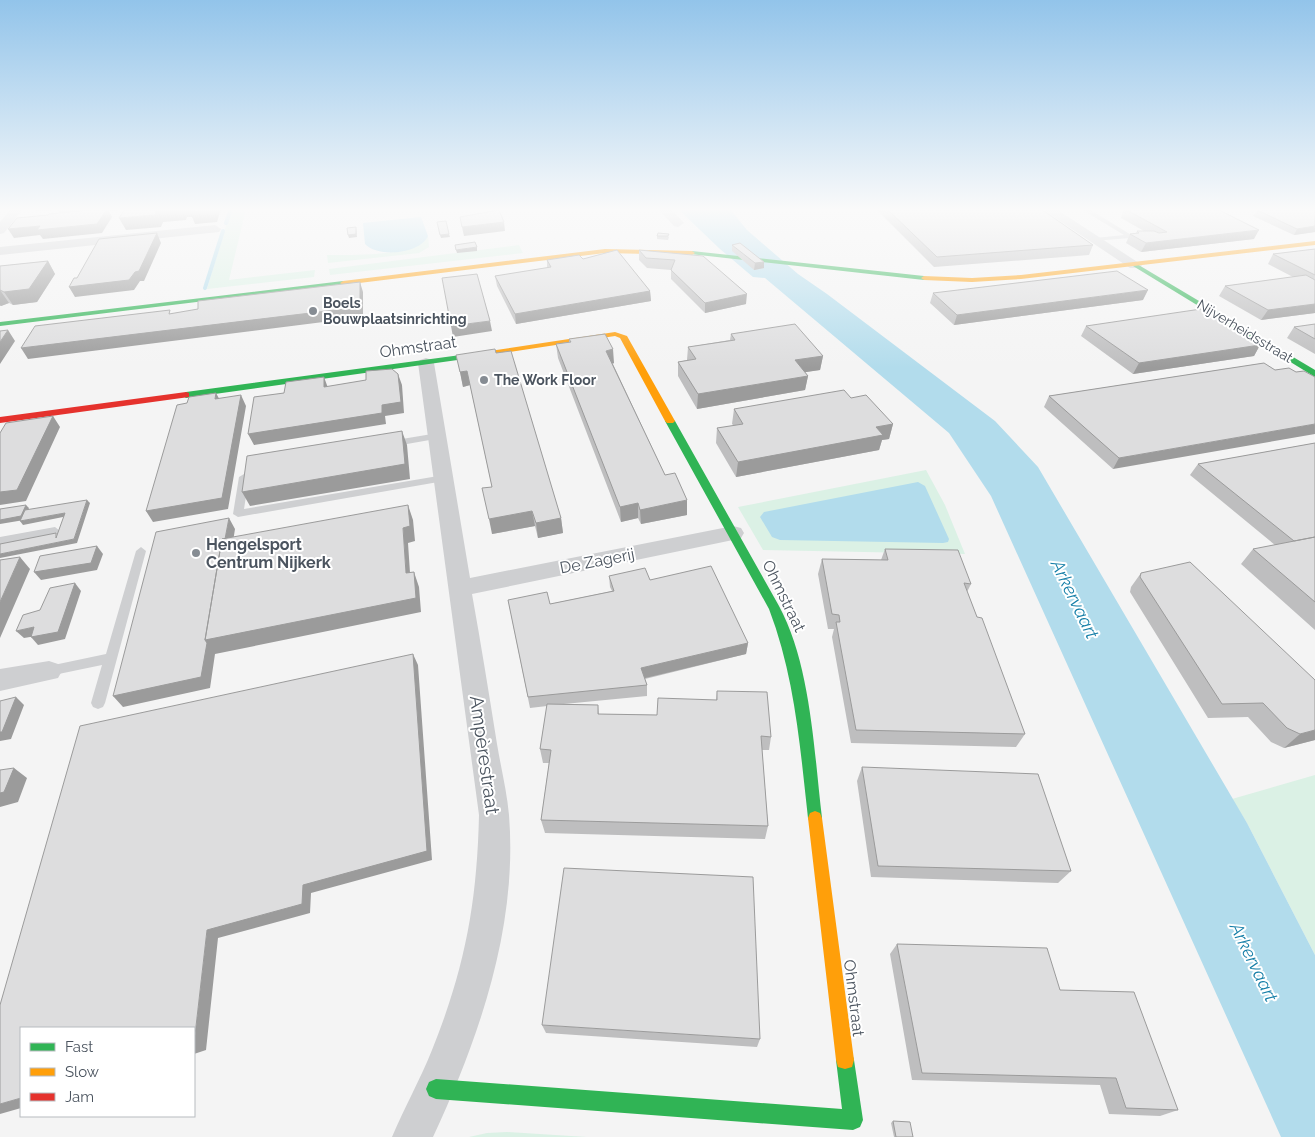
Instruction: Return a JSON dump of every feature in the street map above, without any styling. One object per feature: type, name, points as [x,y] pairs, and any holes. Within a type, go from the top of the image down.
[{"type":"street","points":[[0,324],[513,262]]},
{"type":"street","points":[[772,262],[912,278],[972,280],[1021,277],[1160,262]]},
{"type":"street","name":"Nijverheidsstraat","points":[[1131,262],[1315,374]]},
{"type":"street","name":"Ohmstraat","points":[[0,420],[426,363],[615,334],[623,336],[734,534],[787,636],[794,660],[800,697],[853,1120],[436,1089]]},
{"type":"street","name":"Ampèrestraat","points":[[412,1137],[436,1089],[480,962],[494,863],[494,815],[426,363]]},
{"type":"street","name":"De Zagerij","points":[[461,588],[734,534]]},
{"type":"street","points":[[0,680],[48,671]]},
{"type":"lane","points":[[12,432],[20,418]]},
{"type":"lane","points":[[380,446],[438,436]]},
{"type":"lane","points":[[246,467],[238,514],[444,478]]},
{"type":"lane","points":[[0,541],[55,531]]},
{"type":"lane","points":[[98,703],[141,551]]},
{"type":"lane","points":[[48,671],[111,658]]},
{"type":"green space","points":[[215,262],[233,262],[229,280],[315,270],[314,277],[207,289]]},
{"type":"green space","points":[[384,262],[444,262],[330,275],[329,269]]},
{"type":"green space","points":[[926,470],[945,505],[965,554],[763,550],[738,507]]},
{"type":"green space","points":[[1315,775],[1315,955],[1247,823],[1232,799]]},
{"type":"green space","points":[[507,1132],[587,1137],[469,1137],[487,1133]]},
{"type":"water","name":"Arkervaart","points":[[735,262],[784,262],[995,421],[1038,467],[1247,823],[1315,955],[1315,1137],[1281,1137],[991,496],[949,433],[765,278],[753,277]]},
{"type":"water","points":[[918,482],[925,486],[949,539],[948,542],[780,540],[772,537],[760,517],[764,512]]},
{"type":"building","points":[[47,262],[29,289],[4,292],[0,290],[0,266]]},
{"type":"building","points":[[86,262],[143,262],[139,271],[135,272],[129,280],[69,287],[74,278],[77,278]]},
{"type":"building","points":[[548,262],[627,262],[650,291],[515,314],[495,276],[551,267]]},
{"type":"building","points":[[674,262],[710,262],[747,294],[705,303],[671,270]]},
{"type":"building","points":[[1289,262],[1315,262],[1315,275]]},
{"type":"building","points":[[1117,271],[1148,290],[957,315],[933,293]]},
{"type":"building","points":[[477,274],[490,321],[451,326],[442,278]]},
{"type":"building","points":[[1306,275],[1315,280],[1315,304],[1268,310],[1225,286]]},
{"type":"building","points":[[360,282],[360,307],[21,348],[35,326],[170,310],[169,314],[198,309],[198,301]]},
{"type":"building","points":[[1201,309],[1260,345],[1139,363],[1086,326]]},
{"type":"building","points":[[795,324],[823,356],[795,360],[808,376],[698,394],[678,362],[696,359],[688,347],[735,340],[731,334]]},
{"type":"building","points":[[1315,324],[1315,339],[1294,327]]},
{"type":"building","points":[[8,330],[0,342],[0,331]]},
{"type":"building","points":[[605,334],[613,349],[606,351],[665,475],[675,473],[687,500],[640,510],[638,503],[620,507],[556,344],[571,342],[569,339]]},
{"type":"building","points":[[495,349],[496,353],[511,351],[561,518],[536,523],[532,511],[489,519],[482,488],[492,487],[467,371],[460,372],[456,355]]},
{"type":"building","points":[[1264,363],[1275,370],[1289,368],[1296,372],[1304,371],[1315,377],[1315,424],[1119,458],[1049,396]]},
{"type":"building","points":[[392,369],[398,374],[401,402],[382,405],[382,413],[248,434],[254,397],[284,393],[286,382],[324,377],[324,387],[366,380],[366,371]]},
{"type":"building","points":[[844,390],[851,398],[866,395],[893,424],[876,427],[883,435],[738,462],[717,428],[743,424],[734,409]]},
{"type":"building","points":[[216,393],[215,399],[241,395],[222,498],[146,511],[177,405],[187,403],[189,397]]},
{"type":"building","points":[[53,416],[17,490],[0,492],[0,433],[6,423]]},
{"type":"building","points":[[402,431],[405,464],[242,492],[247,456]]},
{"type":"building","points":[[1315,443],[1315,537],[1294,541],[1198,464]]},
{"type":"building","points":[[87,500],[74,539],[0,554],[0,544],[56,533],[56,538],[65,513],[20,521],[25,510]]},
{"type":"building","points":[[26,505],[21,516],[0,520],[0,509]]},
{"type":"building","points":[[408,505],[410,526],[403,528],[406,573],[414,572],[416,598],[205,640],[222,539]]},
{"type":"building","points":[[229,518],[225,539],[222,539],[205,640],[207,643],[201,677],[113,696],[156,532]]},
{"type":"building","points":[[1315,537],[1315,602],[1253,549]]},
{"type":"building","points":[[97,546],[91,563],[34,572],[40,556]]},
{"type":"building","points":[[885,549],[958,550],[971,584],[964,583],[977,617],[982,618],[1025,734],[856,730],[836,622],[840,622],[839,615],[832,614],[822,559],[888,560]]},
{"type":"building","points":[[20,557],[0,602],[0,560]]},
{"type":"building","points":[[1190,562],[1315,680],[1315,730],[1300,734],[1287,728],[1263,703],[1222,704],[1140,577],[1141,573]]},
{"type":"building","points":[[711,566],[748,643],[641,668],[647,685],[528,697],[508,600],[547,592],[550,604],[614,591],[609,576],[645,568],[650,580]]},
{"type":"building","points":[[75,583],[58,632],[31,637],[34,627],[16,631],[23,615],[40,610],[50,588]]},
{"type":"building","points":[[413,654],[427,851],[303,885],[302,904],[207,930],[195,1035],[195,1027],[20,1027],[20,1098],[0,1104],[0,1005],[80,726]]},
{"type":"building","points":[[717,691],[767,692],[771,737],[761,736],[768,826],[541,820],[551,750],[540,749],[547,704],[598,705],[598,714],[657,715],[658,698],[717,700]]},
{"type":"building","points":[[16,697],[2,732],[0,732],[0,701]]},
{"type":"building","points":[[862,767],[1038,774],[1071,871],[878,866]]},
{"type":"building","points":[[14,768],[4,792],[0,793],[0,770]]},
{"type":"building","points":[[564,868],[753,877],[760,1039],[542,1025]]},
{"type":"building","points":[[897,944],[1047,948],[1060,990],[1134,992],[1178,1110],[1126,1108],[1116,1078],[922,1073]]},
{"type":"building","points":[[893,1121],[910,1122],[913,1137],[896,1137]]},
{"type":"waterway","points":[[205,288],[213,262]]},
{"type":"traffic: fast","points":[[776,262],[924,278]]},
{"type":"traffic: fast","points":[[1135,265],[1315,374]]},
{"type":"traffic: fast","points":[[0,324],[343,283]]},
{"type":"traffic: fast","points":[[186,395],[483,354]]},
{"type":"traffic: fast","points":[[670,421],[775,609],[785,634],[798,685],[815,818]]},
{"type":"traffic: fast","points":[[436,1089],[853,1120],[845,1060]]},
{"type":"traffic: slow","points":[[343,283],[514,262]]},
{"type":"traffic: slow","points":[[924,278],[972,280],[1021,277],[1150,262]]},
{"type":"traffic: slow","points":[[483,354],[615,334],[623,336],[670,421]]},
{"type":"traffic: slow","points":[[815,818],[845,1060]]},
{"type":"traffic: jam","points":[[0,420],[186,395]]},
{"type":"place","name":"Boels Bouwplaatsinrichting","points":[[313,311]]},
{"type":"place","name":"The Work Floor","points":[[484,380]]},
{"type":"place","name":"Hengelsport Centrum Nijkerk","points":[[196,553]]}]
